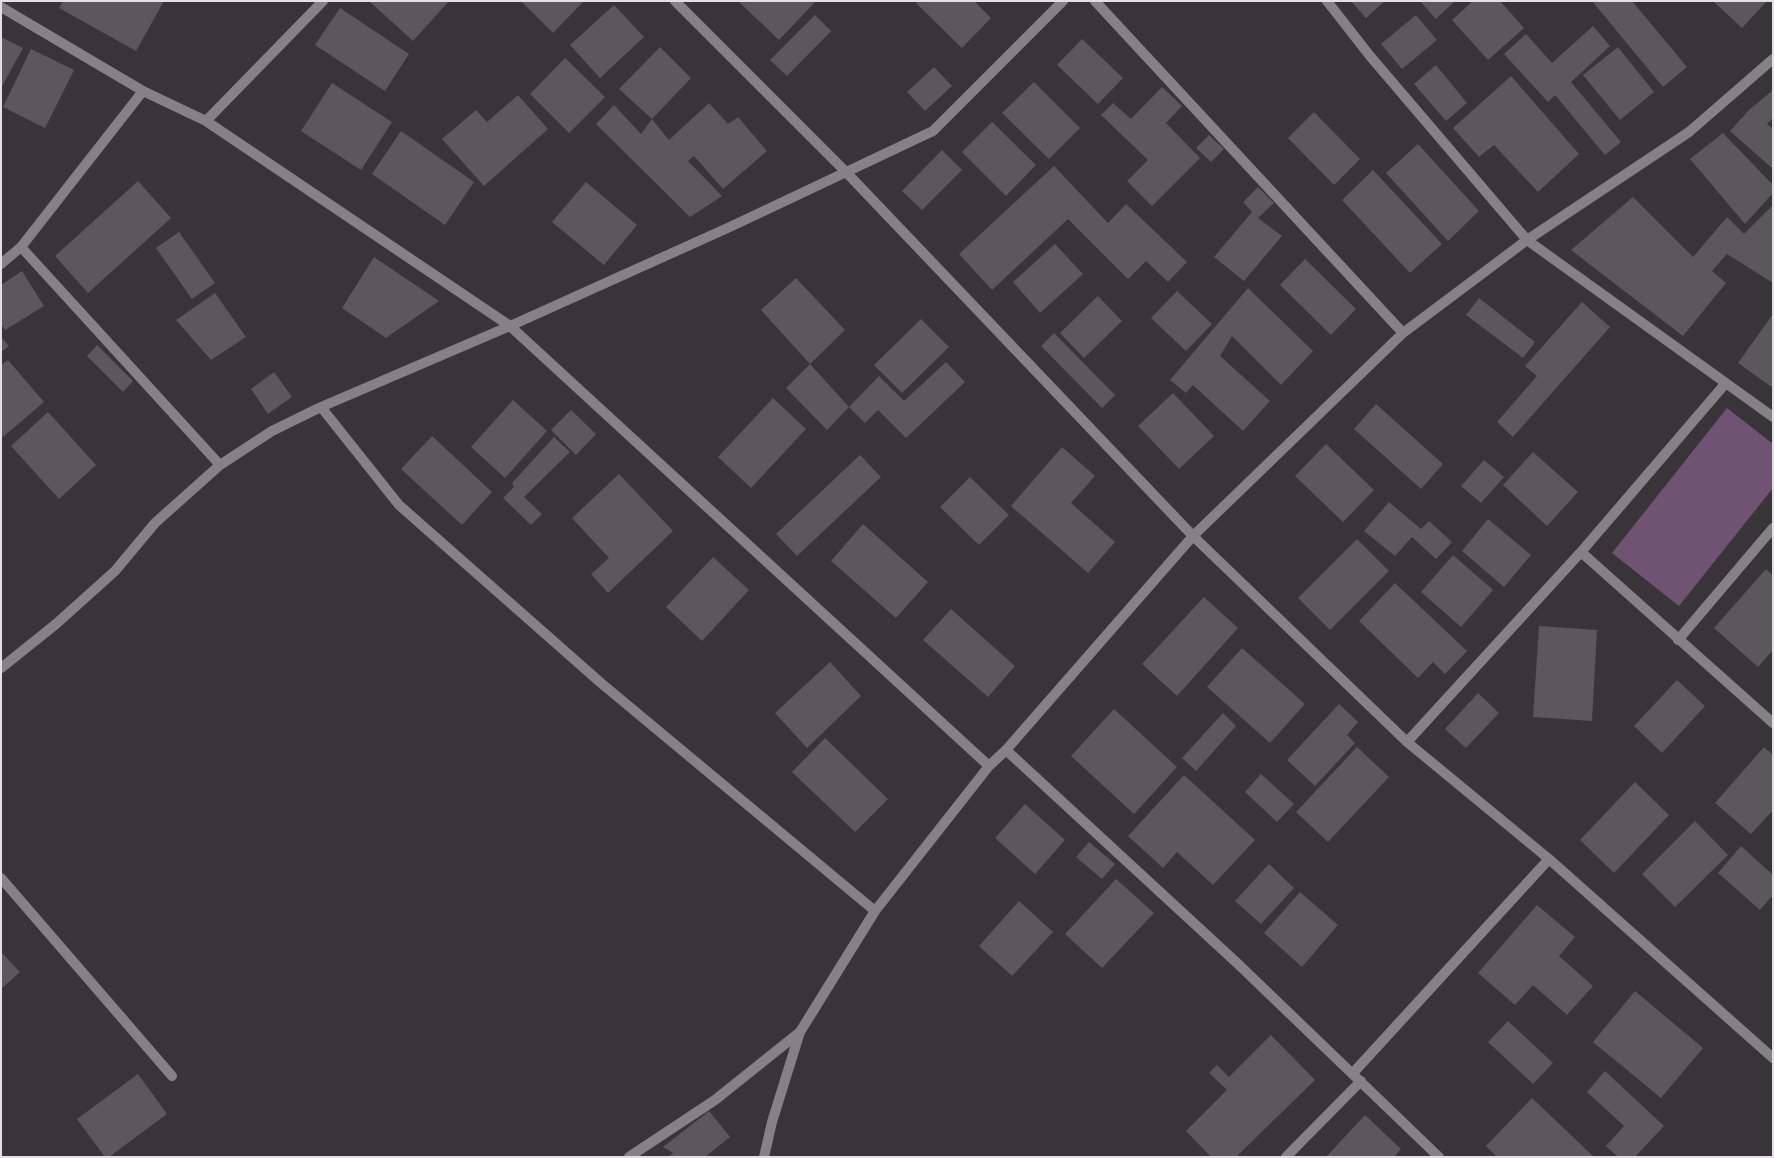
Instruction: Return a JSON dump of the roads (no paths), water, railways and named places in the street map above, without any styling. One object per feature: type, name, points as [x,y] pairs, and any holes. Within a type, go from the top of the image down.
[{"type":"street","points":[[206,121],[323,1]]},
{"type":"street","points":[[1,668],[56,624],[115,571],[155,523],[220,465],[272,431],[321,407],[510,326],[732,226],[933,131],[1063,1]]},
{"type":"street","points":[[1095,1],[1404,334]]},
{"type":"street","points":[[1327,1],[1370,56],[1528,240],[1773,417]]},
{"type":"street","points":[[677,2],[845,171],[1193,536],[1407,742],[1549,859],[1773,1058]]},
{"type":"street","points":[[1,7],[143,91],[206,121],[510,326],[989,766]]},
{"type":"street","points":[[764,1157],[772,1122],[800,1032],[876,910],[989,766],[1006,750],[1193,536],[1404,334],[1528,240],[1689,132],[1773,59]]},
{"type":"street","points":[[1,264],[21,247],[143,91]]},
{"type":"street","points":[[21,247],[220,465]]},
{"type":"street","points":[[1407,742],[1581,552],[1725,384]]},
{"type":"street","points":[[321,407],[398,506],[601,683],[876,910]]},
{"type":"street","points":[[1678,640],[1773,528]]},
{"type":"street","points":[[1581,552],[1773,723]]},
{"type":"street","points":[[1006,750],[1237,963],[1439,1157]]},
{"type":"street","points":[[1353,1073],[1549,859]]},
{"type":"street","points":[[1,878],[172,1076]]},
{"type":"street","points":[[629,1157],[714,1100],[800,1032]]},
{"type":"street","points":[[1286,1157],[1361,1081]]}]
